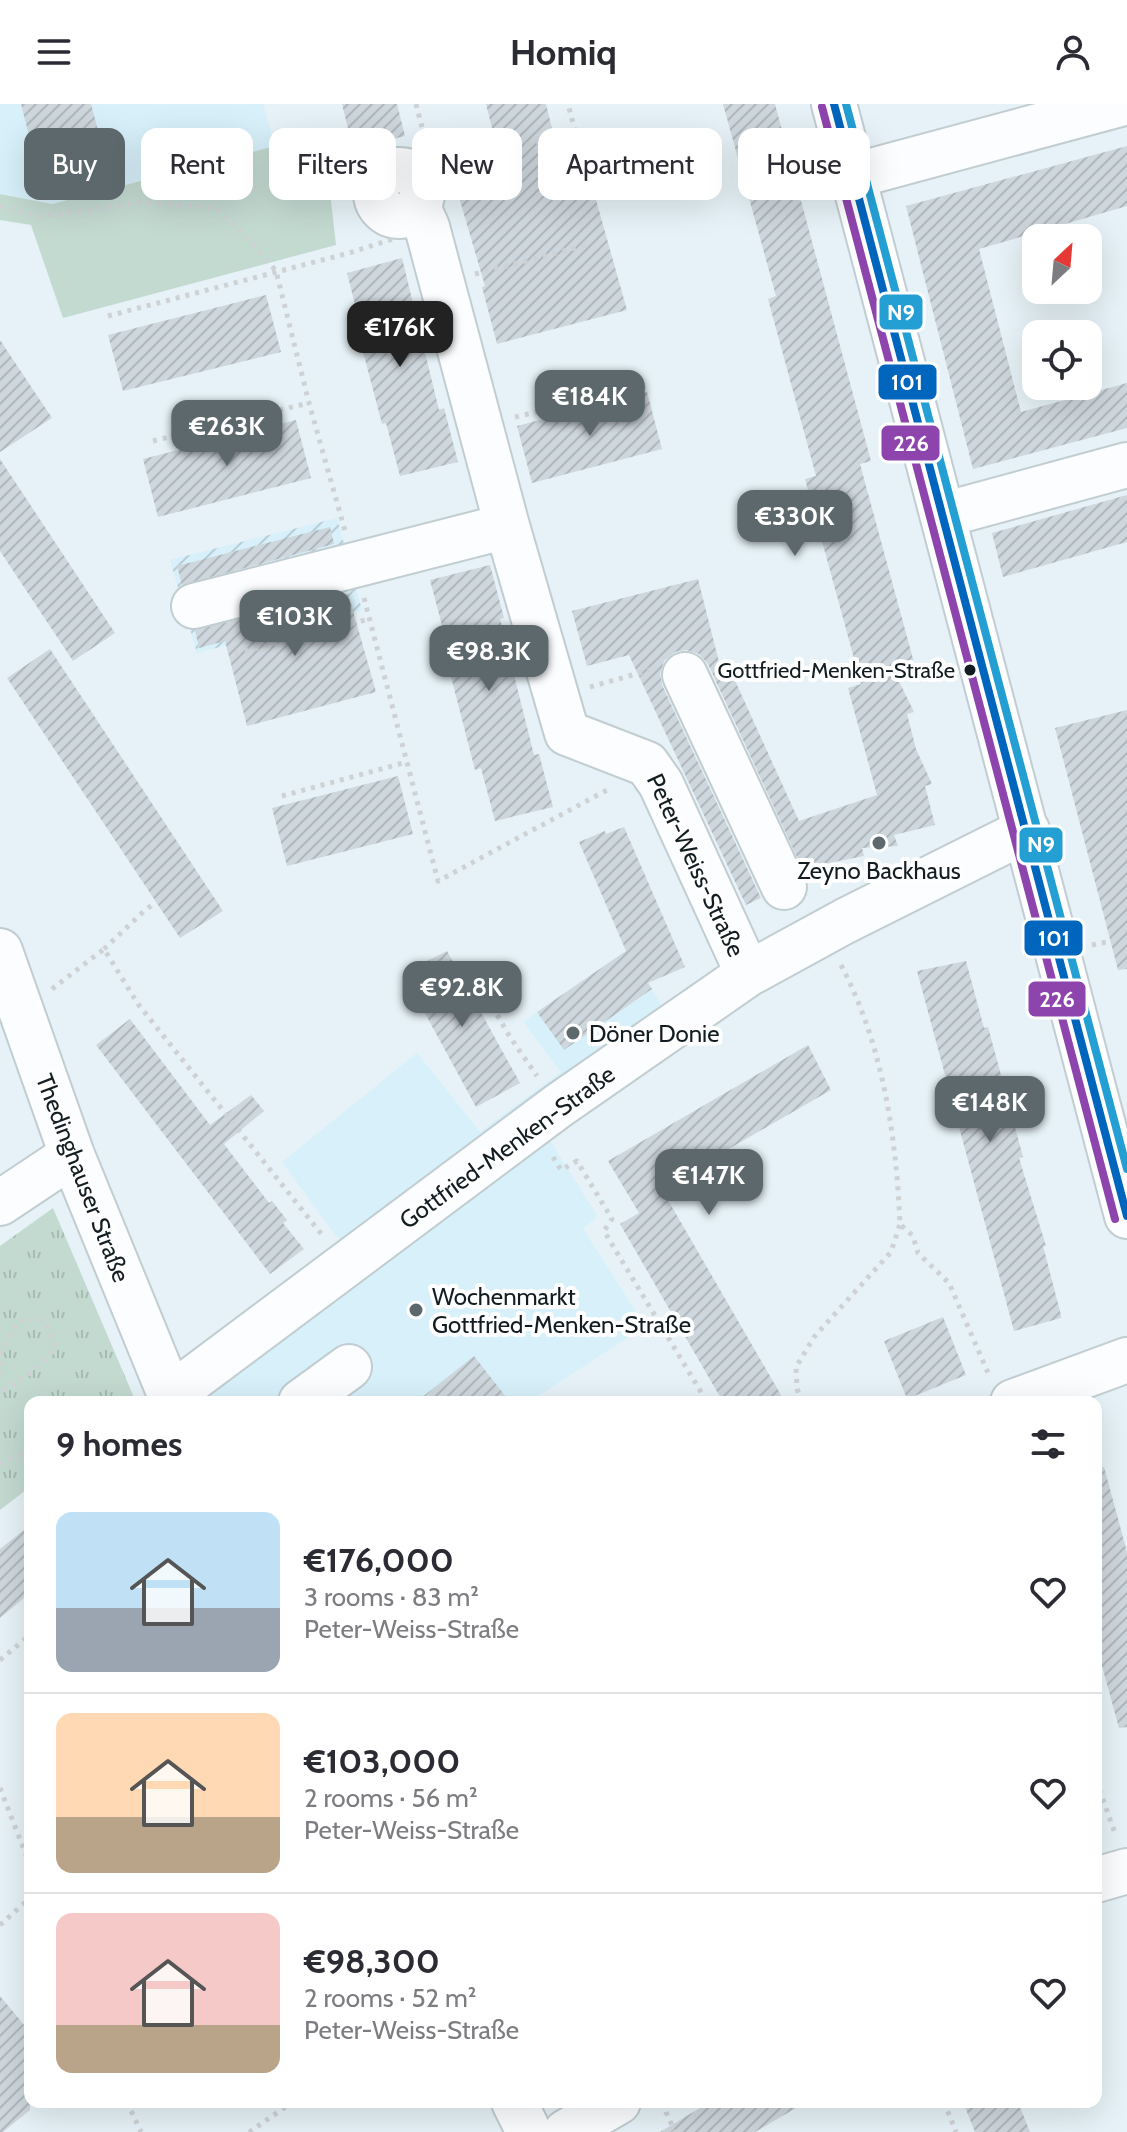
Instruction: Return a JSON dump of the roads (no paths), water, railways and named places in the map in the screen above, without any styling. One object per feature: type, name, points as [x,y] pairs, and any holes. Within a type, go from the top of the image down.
[{"type":"street","points":[[834,104],[840,128]]},
{"type":"street","points":[[870,171],[1120,104]]},
{"type":"street","points":[[859,200],[1124,1193]]},
{"type":"street","name":"Peter-Weiss-Straße","points":[[423,217],[567,733],[647,764],[661,784],[748,974]]},
{"type":"street","points":[[943,515],[1127,465]]},
{"type":"street","points":[[194,606],[507,526]]},
{"type":"street","points":[[674,670],[777,872],[708,886]]},
{"type":"street","name":"Gottfried-Menken-Straße","points":[[176,1396],[545,1116],[748,974],[1027,830]]},
{"type":"street","name":"Thedinghauser Straße","points":[[0,951],[72,1155],[171,1396]]},
{"type":"street","points":[[0,1203],[72,1155]]},
{"type":"street","points":[[1003,1393],[1127,1360]]},
{"type":"street","points":[[309,1396],[349,1367]]},
{"type":"street","points":[[1102,1874],[1122,1855]]},
{"type":"street","points":[[517,2108],[529,2132]]},
{"type":"street","points":[[566,2132],[608,2108]]},
{"type":"place","name":"Gottfried-Menken-Straße","points":[[970,670]]},
{"type":"place","name":"Zeyno Backhaus","points":[[879,843]]},
{"type":"place","name":"Döner Donie","points":[[573,1033]]},
{"type":"place","name":"Wochenmarkt Gottfried-Menken-Straße","points":[[416,1310]]}]
